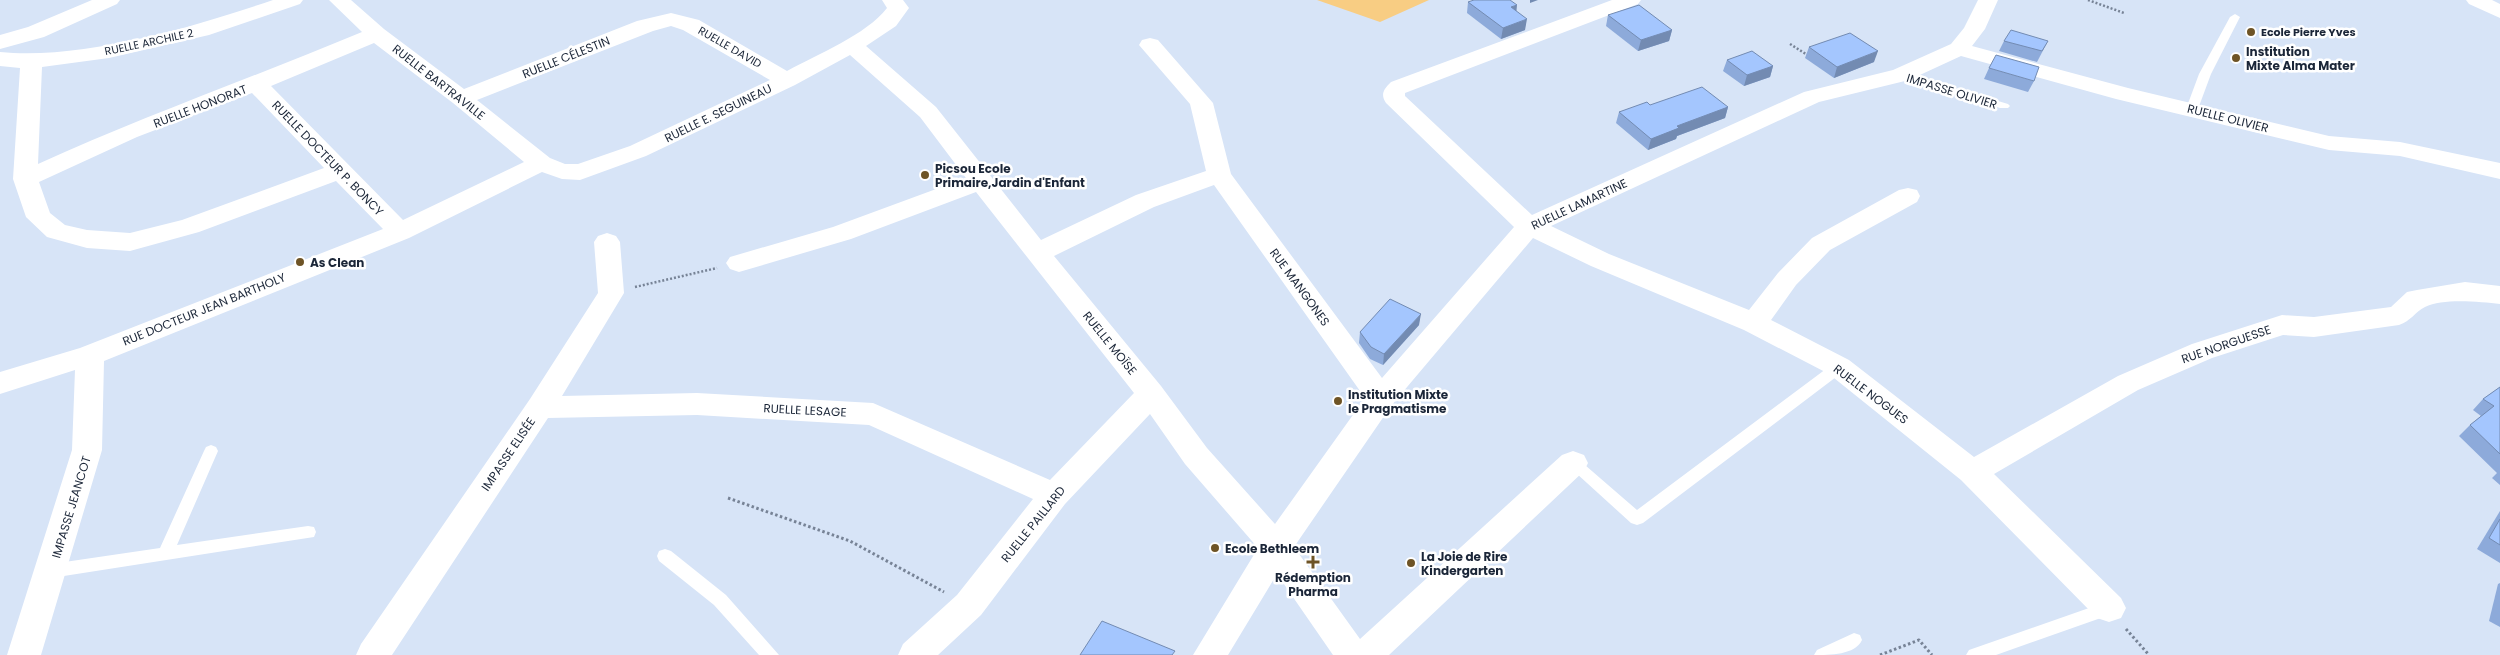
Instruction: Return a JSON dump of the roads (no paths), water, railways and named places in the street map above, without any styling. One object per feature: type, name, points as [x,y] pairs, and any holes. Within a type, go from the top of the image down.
[{"type":"street","points":[[0,42],[36,32],[110,0]]},
{"type":"street","name":"RUELLE ARCHILE 2","points":[[0,59],[31,62],[109,51],[209,29],[293,0]]},
{"type":"street","name":"RUELLE BARTRAVILLE","points":[[339,0],[376,34],[461,98],[541,163],[562,172],[580,172]]},
{"type":"street","name":"RUELLE E. SEGUINEAU","points":[[580,172],[638,151],[787,80],[852,45],[888,21],[898,8],[892,0]]},
{"type":"street","name":"RUELLE NOGUES","points":[[1631,0],[1399,87],[1394,92],[1394,98],[1529,226],[1600,260],[1754,323],[1839,367],[1972,472],[2109,608]]},
{"type":"street","points":[[2476,0],[2500,12]]},
{"type":"street","name":"RUELLE LAMARTINE","points":[[1210,655],[1276,547],[1381,398],[1529,226],[1812,97],[1901,75],[1959,49],[1974,29],[1983,3]]},
{"type":"street","name":"RUELLE DAVID","points":[[671,19],[690,25],[787,80]]},
{"type":"street","name":"RUELLE CÉLESTIN","points":[[461,98],[645,26],[671,19]]},
{"type":"street","name":"RUELLE HONORAT","points":[[25,179],[129,132],[256,84],[376,34]]},
{"type":"street","name":"RUELLE MOÏSE","points":[[852,45],[928,112],[1036,252],[1151,394],[1196,456],[1276,547],[1352,655]]},
{"type":"street","name":"RUE MANGONES","points":[[1150,45],[1201,103],[1219,175],[1381,398]]},
{"type":"street","name":"RUELLE OLIVIER","points":[[1959,49],[2124,94],[2328,143],[2400,149],[2500,171]]},
{"type":"street","points":[[31,62],[25,179],[39,217],[56,231],[87,239],[130,242],[190,226],[340,171]]},
{"type":"street","name":"RUELLE DOCTEUR P. BONCY","points":[[256,84],[400,232]]},
{"type":"street","name":"RUE DOCTEUR JEAN BARTHOLY","points":[[0,383],[90,354],[400,232],[541,163]]},
{"type":"street","points":[[1036,252],[1144,201],[1219,175]]},
{"type":"street","points":[[739,263],[842,232],[980,181]]},
{"type":"street","points":[[1754,323],[1787,279],[1821,244],[1908,196]]},
{"type":"street","name":"IMPASSE ELISÉE","points":[[373,655],[540,407],[611,293],[607,242]]},
{"type":"street","name":"RUE NORGUESSE","points":[[1972,472],[2128,382],[2202,351],[2282,325],[2314,327],[2399,315],[2417,299],[2465,291],[2500,295]]},
{"type":"street","name":"IMPASSE JEANCOT","points":[[24,655],[88,450],[90,354]]},
{"type":"street","name":"RUELLE PAILLARD","points":[[915,655],[969,605],[1054,495],[1151,394]]},
{"type":"street","name":"RUELLE LESAGE","points":[[540,407],[696,404],[873,414],[1054,495]]},
{"type":"street","points":[[1366,655],[1573,463]]},
{"type":"lane","points":[[2192,109],[2205,74],[2235,17]]},
{"type":"lane","name":"IMPASSE OLIVIER","points":[[1901,75],[2004,106]]},
{"type":"lane","points":[[1573,463],[1636,519],[1839,367]]},
{"type":"lane","points":[[165,554],[211,452]]},
{"type":"lane","points":[[51,572],[308,532]]},
{"type":"lane","points":[[665,556],[720,600],[770,655]]},
{"type":"lane","points":[[1975,655],[2109,608]]},
{"type":"lane","points":[[1823,655],[1854,640]]},
{"type":"place","name":"Ecole Pierre Yves","points":[[2251,32]]},
{"type":"place","name":"Institution Mixte Alma Mater","points":[[2236,58]]},
{"type":"place","name":"Picsou Ecole Primaire,Jardin d'Enfant","points":[[925,175]]},
{"type":"place","name":"As Clean","points":[[300,262]]},
{"type":"place","name":"Institution Mixte le Pragmatisme","points":[[1338,401]]},
{"type":"place","name":"Ecole Bethleem","points":[[1215,548]]},
{"type":"place","name":"Rédemption Pharma","points":[[1313,562]]},
{"type":"place","name":"La Joie de Rire Kindergarten","points":[[1411,563]]}]
